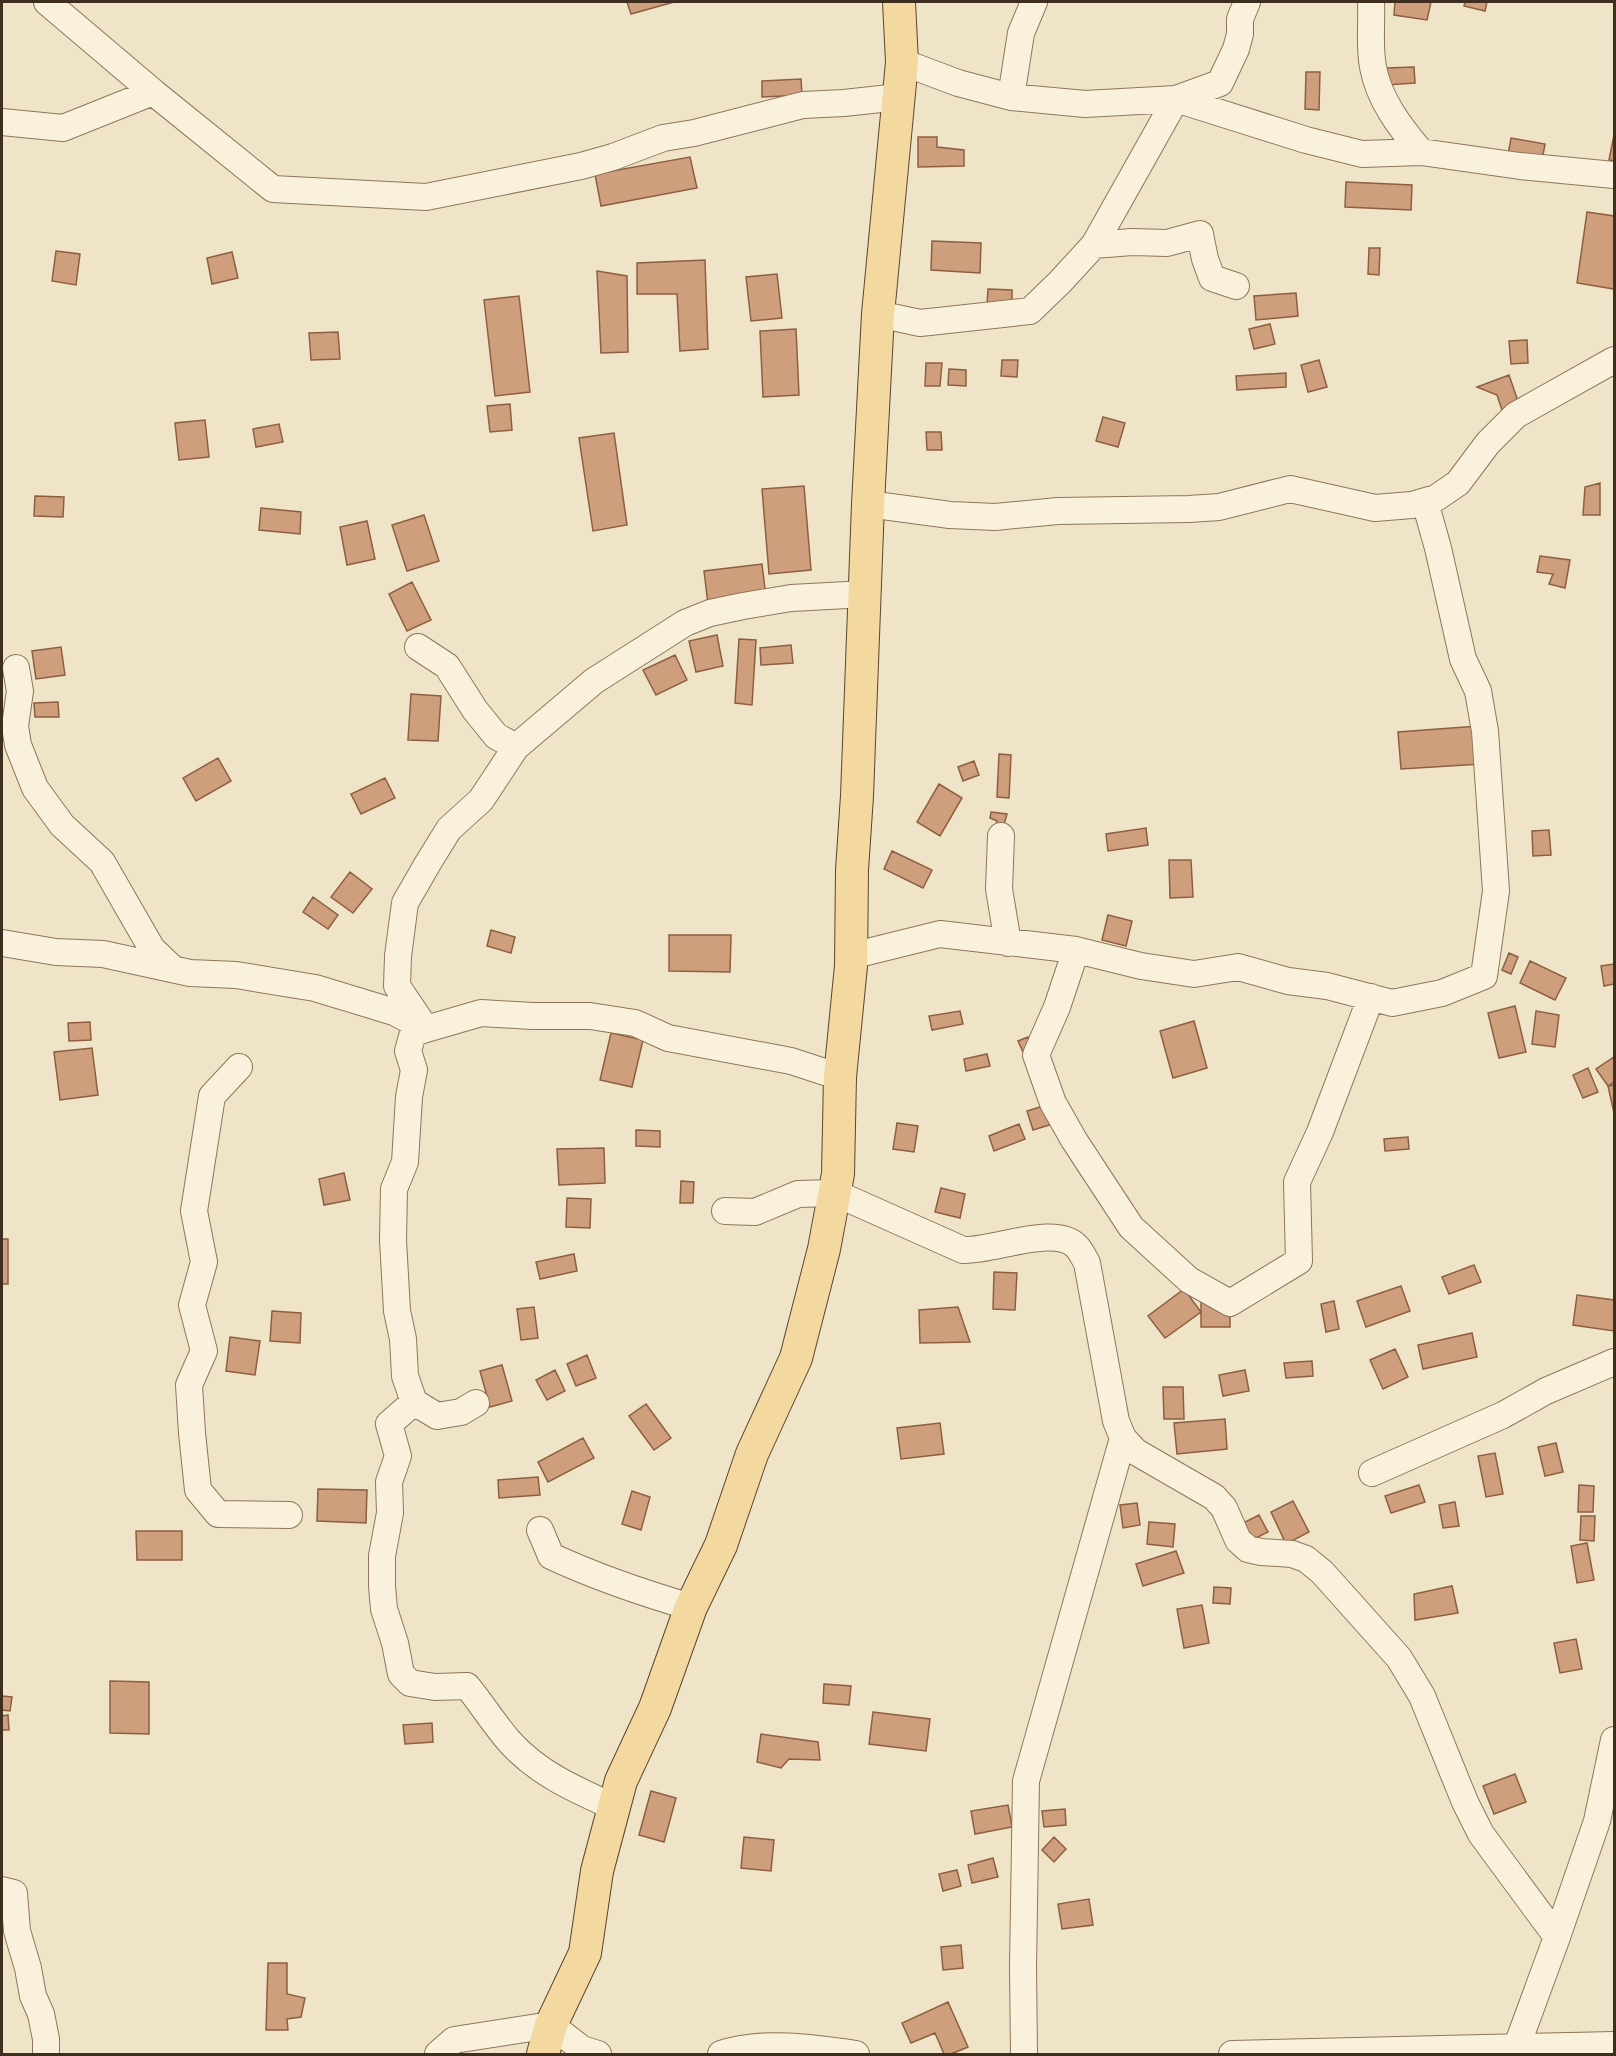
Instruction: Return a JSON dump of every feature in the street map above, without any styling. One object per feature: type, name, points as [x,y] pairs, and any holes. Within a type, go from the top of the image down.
[{"type":"main road","points":[[543,2055],[551,2025],[585,1953],[597,1871],[621,1781],[655,1708],[691,1607],[721,1545],[752,1454],[796,1358],[824,1249],[835,1193],[838,1174],[840,1077],[851,956],[852,870],[878,314],[902,62],[899,2]]},
{"type":"street","points":[[47,2],[273,189],[426,197],[581,166],[613,157],[663,138],[694,133],[803,105],[899,97]]},
{"type":"street","points":[[1011,97],[1021,33],[1034,2]]},
{"type":"street","points":[[902,62],[958,83],[1011,97],[1085,104],[1176,99],[1220,83],[1236,49],[1240,34],[1240,19],[1247,2]]},
{"type":"street","points":[[1371,2],[1372,58],[1376,79],[1393,117],[1421,152]]},
{"type":"street","points":[[2,122],[63,128],[153,92]]},
{"type":"street","points":[[1176,99],[1306,140],[1362,154],[1421,152],[1520,166],[1614,175]]},
{"type":"street","points":[[878,314],[920,323],[1030,311],[1094,245],[1176,99]]},
{"type":"street","points":[[1094,245],[1132,242],[1167,243],[1200,234],[1212,278],[1236,286]]},
{"type":"street","points":[[868,504],[950,515],[986,517],[1058,511],[1219,507],[1290,489],[1375,507],[1398,507],[1425,502],[1444,494],[1458,483],[1488,443],[1516,415],[1614,360]]},
{"type":"street","points":[[851,956],[940,934],[1076,950],[1141,966],[1194,974],[1238,967],[1288,981],[1327,986],[1392,1003],[1442,993],[1484,976],[1496,891],[1489,776],[1478,691],[1463,659],[1438,548],[1425,502]]},
{"type":"street","points":[[426,1029],[397,986],[405,903],[449,830],[482,800],[516,747],[594,681],[685,623],[710,613],[790,598],[866,594]]},
{"type":"street","points":[[418,646],[447,666],[475,710],[496,736],[516,747]]},
{"type":"street","points":[[16,668],[20,691],[15,726],[18,745],[35,788],[63,825],[102,862],[152,949],[172,969]]},
{"type":"street","points":[[1001,836],[999,889],[1008,943]]},
{"type":"street","points":[[2,943],[56,952],[103,954],[190,973],[236,975],[315,988],[394,1012],[426,1029]]},
{"type":"street","points":[[1076,950],[1057,1007],[1036,1055],[1053,1103],[1074,1140],[1131,1227],[1189,1280],[1230,1303],[1299,1261],[1297,1182],[1320,1132],[1371,997]]},
{"type":"street","points":[[476,1403],[461,1412],[437,1416],[414,1401],[405,1376],[403,1339],[397,1311],[393,1240],[394,1189],[405,1162],[409,1097],[414,1070],[408,1051],[413,1033],[481,1013],[590,1016],[635,1023],[668,1038],[791,1060],[840,1077]]},
{"type":"street","points":[[239,1067],[212,1096],[194,1211],[204,1262],[192,1305],[204,1351],[189,1385],[198,1490],[218,1514],[289,1515]]},
{"type":"street","points":[[725,1211],[755,1212],[798,1194],[835,1193],[963,1250],[976,1251],[1041,1238],[1060,1238],[1076,1245],[1087,1263],[1116,1421],[1123,1438],[1136,1452],[1214,1497],[1224,1508],[1239,1540],[1248,1549],[1292,1554],[1306,1559],[1323,1572],[1399,1658],[1422,1696],[1465,1802],[1481,1834],[1557,1937]]},
{"type":"street","points":[[1372,1473],[1503,1415],[1546,1391],[1614,1362]]},
{"type":"street","points":[[414,1401],[389,1424],[398,1456],[389,1482],[390,1513],[382,1556],[384,1609],[395,1643],[401,1674],[410,1683],[435,1687],[467,1686],[485,1706],[509,1741],[542,1771],[614,1808]]},
{"type":"street","points":[[1024,2055],[1026,1781],[1123,1438]]},
{"type":"street","points":[[540,1530],[551,1556],[585,1572],[650,1596],[691,1607]]},
{"type":"street","points":[[1515,2050],[1597,1821],[1614,1740]]},
{"type":"street","points":[[1592,1836],[1614,1813]]},
{"type":"street","points":[[2,1890],[14,1893],[17,1931],[33,1996],[41,2014],[46,2039],[46,2055]]},
{"type":"street","points":[[438,2055],[454,2040],[551,2025],[582,2049],[598,2055]]},
{"type":"street","points":[[1232,2055],[1515,2050],[1614,2044]]},
{"type":"street","points":[[721,2055],[752,2047],[826,2050],[856,2055]]},
{"type":"building","points":[[627,2],[674,2],[631,14]]},
{"type":"building","points":[[1395,2],[1431,2],[1427,20],[1394,15]]},
{"type":"building","points":[[1465,2],[1487,2],[1485,11],[1464,6]]},
{"type":"building","points":[[1414,67],[1415,83],[1386,85],[1386,68]]},
{"type":"building","points":[[1306,72],[1320,72],[1319,110],[1305,109]]},
{"type":"building","points":[[801,79],[802,95],[762,97],[762,81]]},
{"type":"building","points":[[1614,135],[1614,161],[1609,160]]},
{"type":"building","points":[[918,137],[937,137],[937,147],[964,150],[964,166],[918,167]]},
{"type":"building","points":[[1511,138],[1545,144],[1542,161],[1508,155]]},
{"type":"building","points":[[690,157],[697,188],[601,206],[595,174]]},
{"type":"building","points":[[1346,182],[1412,185],[1411,210],[1345,207]]},
{"type":"building","points":[[1587,212],[1614,216],[1614,289],[1577,283]]},
{"type":"building","points":[[932,241],[981,243],[980,273],[931,270]]},
{"type":"building","points":[[1369,248],[1380,248],[1379,275],[1368,274]]},
{"type":"building","points":[[56,251],[80,254],[76,285],[52,281]]},
{"type":"building","points":[[232,252],[238,278],[212,284],[207,258]]},
{"type":"building","points":[[705,260],[708,349],[680,351],[677,294],[637,294],[637,263]]},
{"type":"building","points":[[597,271],[627,276],[628,352],[601,353]]},
{"type":"building","points":[[777,274],[782,318],[751,321],[746,277]]},
{"type":"building","points":[[988,289],[1012,290],[1012,306],[987,305]]},
{"type":"building","points":[[1296,293],[1298,316],[1256,320],[1254,296]]},
{"type":"building","points":[[519,296],[530,392],[495,396],[484,300]]},
{"type":"building","points":[[1270,324],[1275,344],[1254,349],[1249,329]]},
{"type":"building","points":[[796,329],[799,395],[763,397],[760,331]]},
{"type":"building","points":[[338,332],[340,359],[311,360],[309,333]]},
{"type":"building","points":[[1527,340],[1528,363],[1511,364],[1509,341]]},
{"type":"building","points":[[1002,360],[1018,360],[1017,377],[1001,376]]},
{"type":"building","points":[[1319,360],[1327,387],[1308,392],[1301,365]]},
{"type":"building","points":[[926,363],[942,363],[940,386],[925,386]]},
{"type":"building","points":[[949,369],[966,370],[966,386],[948,385]]},
{"type":"building","points":[[1286,373],[1286,387],[1237,390],[1236,376]]},
{"type":"building","points":[[1509,375],[1520,407],[1503,413],[1497,395],[1477,387]]},
{"type":"building","points":[[510,404],[512,430],[490,432],[487,406]]},
{"type":"building","points":[[1103,417],[1125,423],[1118,447],[1096,441]]},
{"type":"building","points":[[205,420],[209,457],[179,460],[175,423]]},
{"type":"building","points":[[279,424],[283,442],[256,447],[253,429]]},
{"type":"building","points":[[926,432],[941,432],[942,450],[927,450]]},
{"type":"building","points":[[614,433],[627,525],[593,531],[579,438]]},
{"type":"building","points":[[1600,483],[1600,515],[1583,515],[1585,487]]},
{"type":"building","points":[[804,486],[811,570],[769,574],[762,489]]},
{"type":"building","points":[[35,496],[64,497],[63,517],[34,516]]},
{"type":"building","points":[[261,508],[301,512],[300,534],[259,530]]},
{"type":"building","points":[[424,515],[439,561],[407,571],[392,525]]},
{"type":"building","points":[[367,521],[375,559],[347,565],[340,527]]},
{"type":"building","points":[[1540,556],[1570,560],[1565,588],[1549,584],[1553,574],[1537,572]]},
{"type":"building","points":[[762,564],[766,597],[708,604],[704,571]]},
{"type":"building","points":[[412,582],[431,620],[407,631],[389,594]]},
{"type":"building","points":[[717,635],[723,666],[696,672],[689,641]]},
{"type":"building","points":[[739,639],[756,640],[752,705],[735,703]]},
{"type":"building","points":[[791,645],[793,663],[761,665],[760,648]]},
{"type":"building","points":[[61,647],[65,675],[36,679],[32,651]]},
{"type":"building","points":[[675,655],[687,680],[656,695],[643,670]]},
{"type":"building","points":[[411,694],[441,696],[438,741],[408,740]]},
{"type":"building","points":[[58,702],[59,717],[35,717],[34,703]]},
{"type":"building","points":[[1478,726],[1481,764],[1401,769],[1398,732]]},
{"type":"building","points":[[999,754],[1011,755],[1009,798],[997,797]]},
{"type":"building","points":[[218,758],[231,781],[196,801],[183,778]]},
{"type":"building","points":[[974,761],[979,775],[963,781],[958,767]]},
{"type":"building","points":[[385,778],[395,798],[361,814],[351,794]]},
{"type":"building","points":[[939,784],[962,798],[940,836],[917,822]]},
{"type":"building","points":[[991,812],[1007,814],[1001,836],[993,835],[997,821],[990,818]]},
{"type":"building","points":[[1146,828],[1148,845],[1108,851],[1106,834]]},
{"type":"building","points":[[1549,830],[1551,855],[1533,856],[1532,831]]},
{"type":"building","points":[[892,851],[932,870],[923,888],[884,869]]},
{"type":"building","points":[[1169,860],[1191,860],[1193,897],[1170,898]]},
{"type":"building","points":[[350,872],[372,889],[353,913],[331,897]]},
{"type":"building","points":[[313,897],[338,915],[328,929],[303,912]]},
{"type":"building","points":[[1108,915],[1132,921],[1126,946],[1102,940]]},
{"type":"building","points":[[491,930],[515,937],[511,953],[487,946]]},
{"type":"building","points":[[669,935],[731,935],[730,972],[669,971]]},
{"type":"building","points":[[1509,953],[1518,957],[1511,974],[1502,970]]},
{"type":"building","points":[[1530,961],[1566,978],[1555,1000],[1520,983]]},
{"type":"building","points":[[1614,964],[1614,984],[1604,986],[1601,966]]},
{"type":"building","points":[[1515,1006],[1526,1052],[1499,1058],[1488,1013]]},
{"type":"building","points":[[960,1011],[963,1024],[932,1030],[929,1016]]},
{"type":"building","points":[[1536,1011],[1559,1015],[1555,1047],[1532,1044]]},
{"type":"building","points":[[1194,1021],[1207,1068],[1173,1078],[1160,1031]]},
{"type":"building","points":[[90,1022],[91,1040],[69,1041],[68,1023]]},
{"type":"building","points":[[611,1033],[643,1040],[632,1087],[600,1080]]},
{"type":"building","points":[[1028,1037],[1036,1055],[1026,1059],[1018,1041]]},
{"type":"building","points":[[92,1048],[98,1095],[60,1100],[54,1052]]},
{"type":"building","points":[[987,1054],[990,1066],[966,1071],[964,1059]]},
{"type":"building","points":[[1614,1057],[1614,1082],[1608,1086],[1596,1069]]},
{"type":"building","points":[[1588,1068],[1598,1092],[1583,1098],[1573,1075]]},
{"type":"building","points":[[1614,1085],[1614,1113],[1608,1086]]},
{"type":"building","points":[[1053,1103],[1059,1122],[1033,1130],[1027,1111]]},
{"type":"building","points":[[897,1123],[918,1126],[914,1152],[893,1149]]},
{"type":"building","points":[[1019,1124],[1025,1139],[994,1151],[989,1136]]},
{"type":"building","points":[[636,1130],[660,1131],[660,1147],[636,1146]]},
{"type":"building","points":[[1408,1137],[1409,1149],[1385,1151],[1384,1139]]},
{"type":"building","points":[[604,1148],[605,1183],[559,1185],[557,1149]]},
{"type":"building","points":[[344,1173],[350,1200],[324,1205],[319,1179]]},
{"type":"building","points":[[681,1181],[694,1182],[693,1203],[680,1203]]},
{"type":"building","points":[[941,1188],[965,1194],[960,1218],[935,1212]]},
{"type":"building","points":[[567,1198],[591,1199],[590,1228],[566,1227]]},
{"type":"building","points":[[2,1239],[8,1239],[8,1284],[2,1284]]},
{"type":"building","points":[[574,1254],[577,1271],[540,1279],[536,1262]]},
{"type":"building","points":[[1474,1265],[1481,1282],[1449,1294],[1442,1277]]},
{"type":"building","points":[[994,1272],[1017,1273],[1015,1310],[993,1309]]},
{"type":"building","points":[[1401,1286],[1410,1311],[1366,1327],[1357,1301]]},
{"type":"building","points":[[1184,1289],[1201,1312],[1165,1338],[1148,1316]]},
{"type":"building","points":[[1577,1295],[1614,1300],[1614,1331],[1573,1325]]},
{"type":"building","points":[[1334,1301],[1339,1329],[1326,1332],[1321,1304]]},
{"type":"building","points":[[1201,1302],[1230,1303],[1230,1327],[1201,1327]]},
{"type":"building","points":[[534,1307],[538,1338],[521,1340],[517,1309]]},
{"type":"building","points":[[958,1307],[970,1342],[920,1343],[919,1310]]},
{"type":"building","points":[[272,1311],[301,1313],[300,1343],[270,1341]]},
{"type":"building","points":[[1472,1333],[1477,1357],[1423,1369],[1418,1345]]},
{"type":"building","points":[[230,1337],[260,1341],[255,1375],[226,1371]]},
{"type":"building","points":[[1395,1349],[1408,1377],[1383,1389],[1370,1360]]},
{"type":"building","points":[[587,1355],[596,1378],[576,1386],[567,1364]]},
{"type":"building","points":[[1312,1361],[1313,1376],[1286,1378],[1284,1363]]},
{"type":"building","points":[[502,1365],[512,1401],[490,1407],[480,1371]]},
{"type":"building","points":[[555,1370],[565,1391],[547,1400],[536,1380]]},
{"type":"building","points":[[1245,1370],[1249,1391],[1223,1396],[1219,1375]]},
{"type":"building","points":[[1163,1387],[1183,1387],[1184,1419],[1164,1419]]},
{"type":"building","points":[[646,1404],[671,1438],[654,1450],[629,1416]]},
{"type":"building","points":[[1225,1419],[1227,1449],[1177,1454],[1174,1423]]},
{"type":"building","points":[[940,1423],[944,1454],[901,1459],[897,1428]]},
{"type":"building","points":[[583,1438],[594,1458],[548,1482],[538,1462]]},
{"type":"building","points":[[1556,1443],[1563,1472],[1545,1476],[1538,1447]]},
{"type":"building","points":[[1495,1453],[1503,1494],[1486,1497],[1478,1456]]},
{"type":"building","points":[[538,1477],[540,1495],[499,1498],[498,1480]]},
{"type":"building","points":[[1419,1485],[1425,1502],[1391,1513],[1385,1496]]},
{"type":"building","points":[[1579,1485],[1594,1486],[1593,1512],[1578,1512]]},
{"type":"building","points":[[318,1489],[367,1490],[366,1523],[317,1521]]},
{"type":"building","points":[[632,1491],[650,1497],[641,1530],[622,1524]]},
{"type":"building","points":[[1293,1501],[1309,1532],[1286,1544],[1271,1512]]},
{"type":"building","points":[[1455,1502],[1459,1526],[1443,1528],[1439,1505]]},
{"type":"building","points":[[1137,1503],[1140,1525],[1123,1528],[1120,1505]]},
{"type":"building","points":[[1259,1515],[1268,1532],[1246,1543],[1237,1526]]},
{"type":"building","points":[[1581,1516],[1595,1516],[1594,1541],[1580,1540]]},
{"type":"building","points":[[1149,1522],[1175,1524],[1173,1547],[1147,1544]]},
{"type":"building","points":[[136,1531],[182,1531],[182,1560],[137,1560]]},
{"type":"building","points":[[1587,1543],[1594,1580],[1577,1583],[1571,1546]]},
{"type":"building","points":[[1176,1551],[1184,1573],[1143,1586],[1136,1564]]},
{"type":"building","points":[[1452,1586],[1458,1613],[1415,1620],[1414,1594]]},
{"type":"building","points":[[1214,1587],[1231,1588],[1230,1604],[1213,1603]]},
{"type":"building","points":[[1202,1605],[1209,1643],[1184,1648],[1177,1609]]},
{"type":"building","points":[[1576,1639],[1582,1669],[1560,1673],[1554,1643]]},
{"type":"building","points":[[110,1681],[149,1682],[149,1734],[110,1733]]},
{"type":"building","points":[[824,1684],[851,1686],[849,1705],[823,1703]]},
{"type":"building","points":[[2,1696],[12,1697],[10,1711],[2,1710]]},
{"type":"building","points":[[873,1712],[930,1719],[926,1751],[869,1744]]},
{"type":"building","points":[[8,1715],[9,1730],[2,1730],[2,1716]]},
{"type":"building","points":[[432,1723],[433,1742],[405,1744],[403,1725]]},
{"type":"building","points":[[761,1734],[818,1742],[820,1760],[789,1759],[781,1768],[757,1762]]},
{"type":"building","points":[[1515,1774],[1526,1802],[1494,1814],[1483,1786]]},
{"type":"building","points":[[651,1791],[676,1798],[664,1842],[639,1835]]},
{"type":"building","points":[[1008,1805],[1012,1827],[975,1834],[971,1811]]},
{"type":"building","points":[[1065,1809],[1066,1825],[1044,1827],[1042,1811]]},
{"type":"building","points":[[744,1837],[774,1840],[771,1871],[741,1868]]},
{"type":"building","points":[[1054,1837],[1066,1849],[1054,1862],[1042,1850]]},
{"type":"building","points":[[993,1858],[998,1877],[972,1883],[968,1865]]},
{"type":"building","points":[[957,1870],[961,1886],[943,1891],[939,1874]]},
{"type":"building","points":[[1089,1899],[1093,1925],[1062,1929],[1058,1904]]},
{"type":"building","points":[[961,1945],[963,1968],[943,1970],[941,1947]]},
{"type":"building","points":[[268,1963],[287,1963],[287,1994],[305,1998],[301,2017],[287,2019],[288,2030],[266,2030]]},
{"type":"building","points":[[948,2002],[968,2047],[951,2054],[944,2054],[935,2033],[911,2043],[902,2023]]}]
